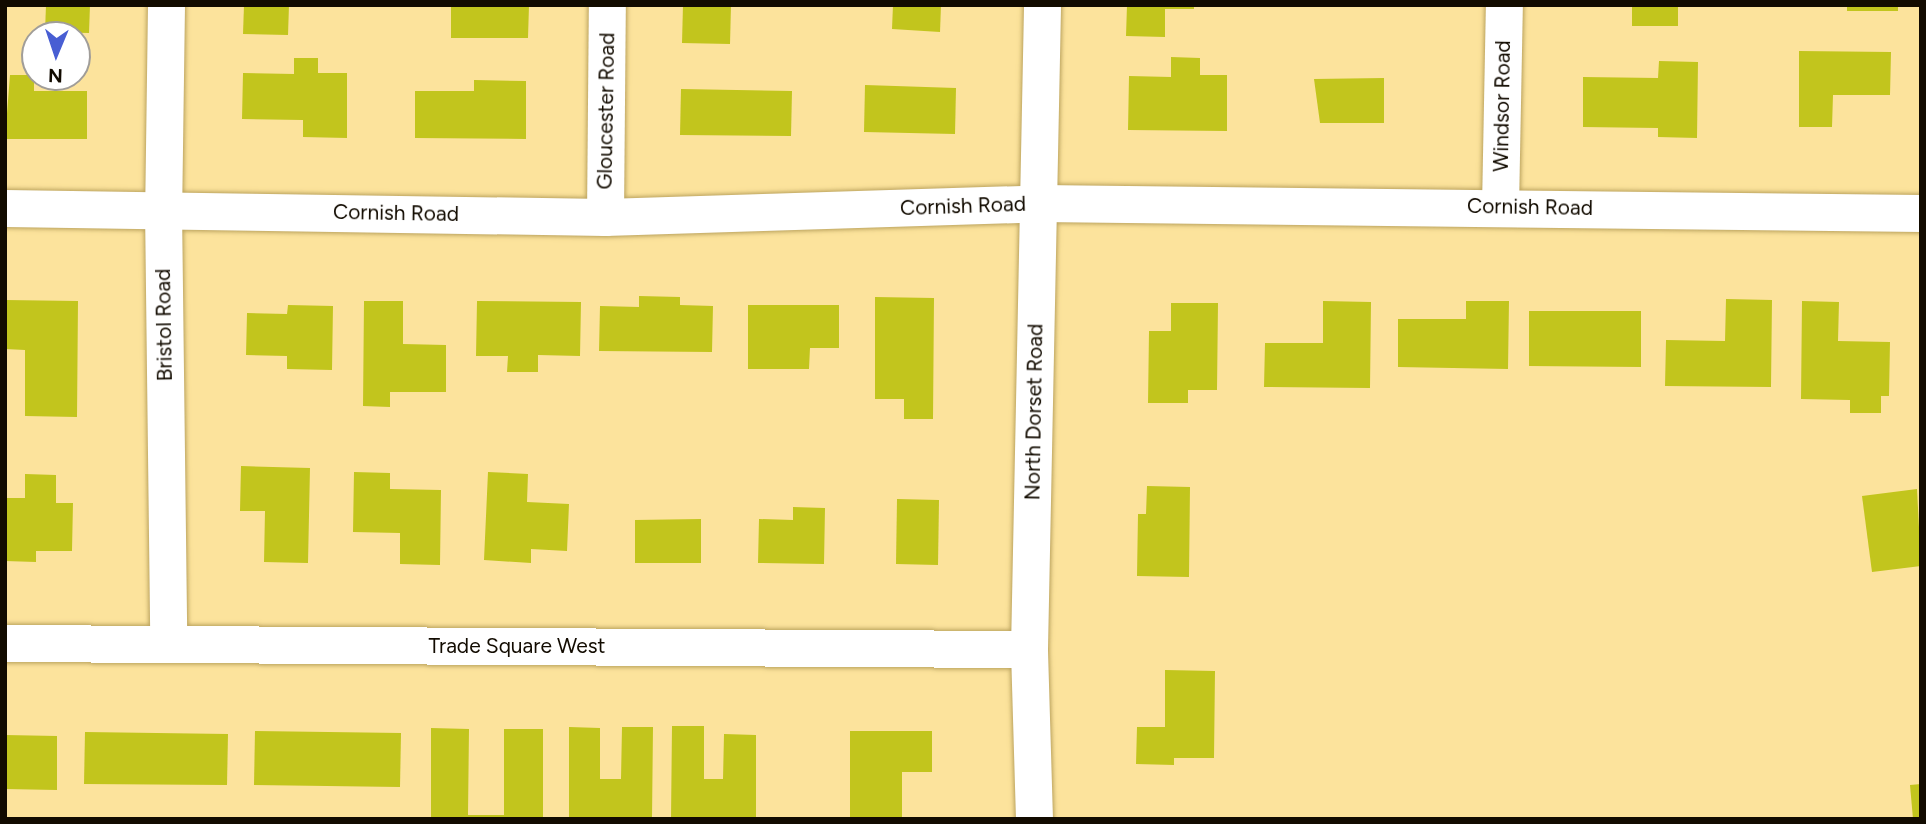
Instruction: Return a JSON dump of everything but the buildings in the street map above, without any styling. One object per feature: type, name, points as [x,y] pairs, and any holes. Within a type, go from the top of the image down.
[{"type":"street","name":"Bristol Road","points":[[166,5],[163,208],[168,644]]},
{"type":"street","name":"Gloucester Road","points":[[605,217],[607,5]]},
{"type":"street","name":"North Dorset Road","points":[[1034,819],[1029,649],[1042,5]]},
{"type":"street","name":"Windsor Road","points":[[1500,207],[1504,5]]},
{"type":"street","name":"Cornish Road","points":[[5,208],[163,208],[605,217],[1039,203],[1921,213]]},
{"type":"street","name":"Trade Square West","points":[[5,643],[1029,649]]}]
